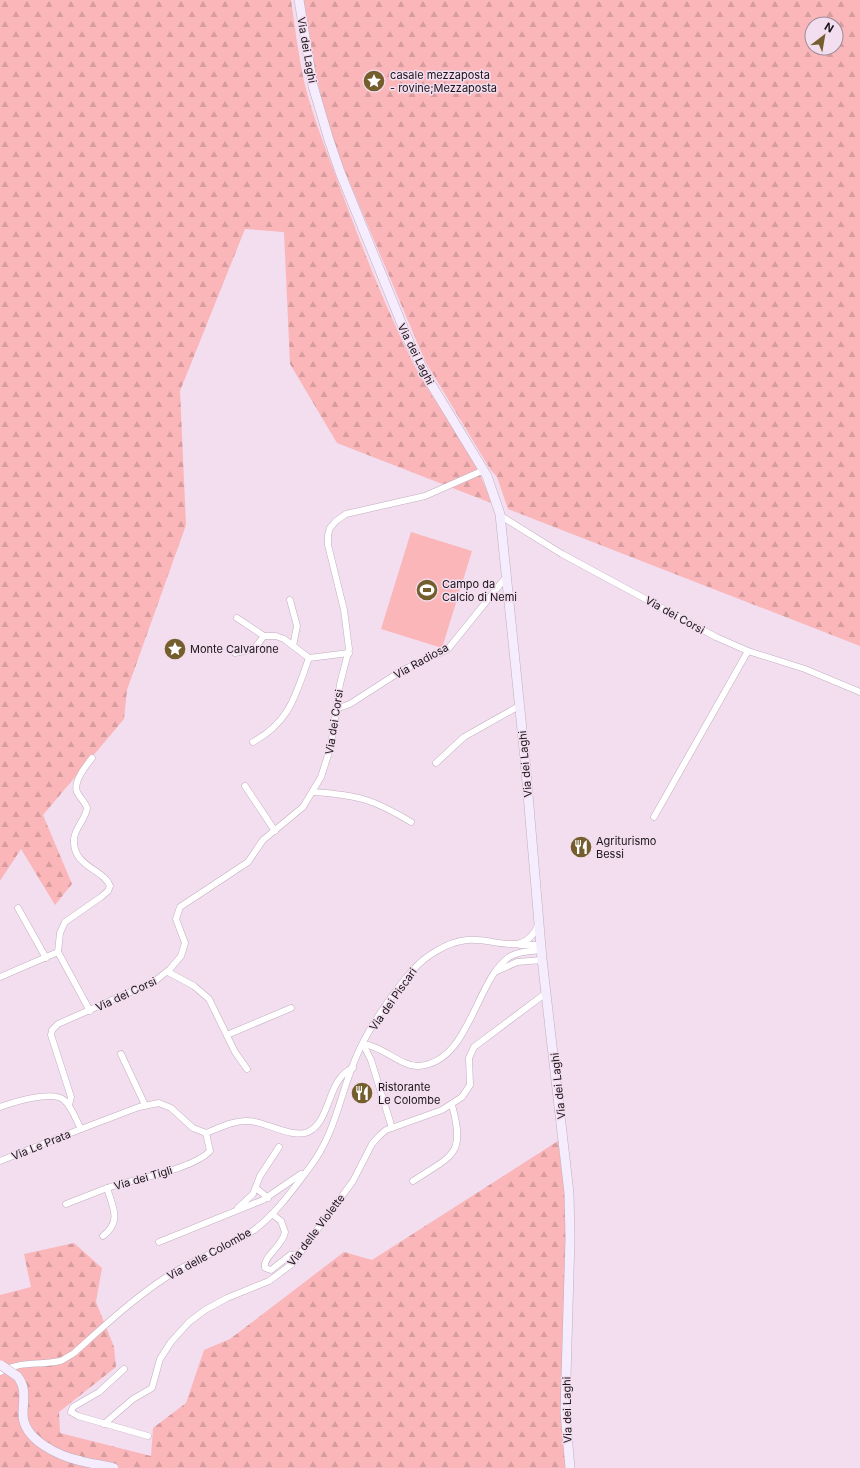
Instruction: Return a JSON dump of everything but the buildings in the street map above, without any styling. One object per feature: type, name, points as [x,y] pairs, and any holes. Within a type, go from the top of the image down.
[{"type":"main road","name":"Via dei Laghi","points":[[299,0],[312,82],[338,165],[409,342],[428,379],[484,470],[495,494],[501,516],[520,706],[542,960],[555,1059],[570,1207],[565,1412],[570,1468]]},
{"type":"main road","points":[[0,1368],[18,1376],[22,1382],[24,1393],[24,1423],[32,1437],[73,1459],[114,1468]]},
{"type":"street","name":"Via dei Corsi","points":[[69,1105],[71,1101],[70,1094],[51,1032],[56,1025],[155,981],[168,972],[181,956],[184,946],[184,938],[177,922],[177,915],[180,907],[248,862],[255,854],[261,842],[303,807],[321,777],[328,758],[341,680],[349,653],[344,610],[328,545],[328,535],[333,524],[346,514],[425,496],[484,470]]},
{"type":"street","name":"Via dei Corsi","points":[[501,516],[562,554],[701,629],[748,651],[805,670],[860,692]]},
{"type":"street","name":"Via Radiosa","points":[[336,709],[356,702],[401,671],[448,649],[506,577]]},
{"type":"street","points":[[290,600],[297,626],[293,646]]},
{"type":"street","points":[[237,618],[264,636],[279,637],[309,658],[349,653]]},
{"type":"street","points":[[235,653],[254,649],[264,636]]},
{"type":"street","points":[[654,817],[748,651]]},
{"type":"street","points":[[252,742],[272,730],[282,719],[292,702],[309,658]]},
{"type":"street","points":[[436,763],[464,737],[520,706]]},
{"type":"street","points":[[90,1011],[58,952],[60,930],[65,922],[104,895],[110,886],[106,880],[82,860],[74,843],[75,834],[87,808],[78,793],[76,786],[80,776],[92,758]]},
{"type":"street","points":[[246,786],[274,831]]},
{"type":"street","points":[[313,792],[362,798],[380,805],[411,822]]},
{"type":"street","points":[[18,908],[46,958]]},
{"type":"street","points":[[519,945],[530,939],[539,923]]},
{"type":"street","name":"Via dei Piscari","points":[[363,1044],[403,982],[416,967],[434,953],[458,942],[469,940],[541,947]]},
{"type":"street","points":[[363,1044],[376,1047],[413,1066],[424,1065],[441,1059],[449,1052],[465,1028],[496,971],[510,956],[541,947]]},
{"type":"street","points":[[0,977],[58,952]]},
{"type":"street","points":[[496,971],[511,964],[542,960]]},
{"type":"street","points":[[168,972],[187,981],[205,994],[212,1003],[235,1052],[247,1069]]},
{"type":"street","points":[[413,1181],[448,1158],[454,1151],[458,1142],[458,1131],[452,1105],[462,1097],[469,1088],[469,1058],[474,1047],[546,993]]},
{"type":"street","points":[[227,1035],[291,1008]]},
{"type":"street","points":[[363,1044],[371,1060],[392,1128]]},
{"type":"street","name":"Via delle Colombe","points":[[0,1368],[28,1363],[61,1361],[74,1354],[159,1282],[177,1270],[248,1233],[272,1214],[309,1169],[332,1131],[353,1068],[363,1044]]},
{"type":"street","points":[[121,1054],[145,1105]]},
{"type":"street","points":[[206,1133],[236,1122],[245,1121],[259,1123],[288,1132],[308,1132],[320,1120],[341,1077],[353,1068]]},
{"type":"street","points":[[0,1107],[52,1095],[60,1098],[69,1105],[81,1129]]},
{"type":"street","name":"Via Le Prata","points":[[0,1161],[81,1129],[154,1103],[166,1105],[193,1128],[206,1133]]},
{"type":"street","name":"Via delle Violette","points":[[104,1424],[133,1399],[152,1388],[157,1366],[164,1353],[178,1334],[193,1319],[226,1298],[273,1279],[287,1268],[300,1254],[353,1181],[376,1138],[392,1128],[452,1105]]},
{"type":"street","name":"Via dei Tigli","points":[[103,1236],[112,1228],[115,1222],[107,1188],[165,1172],[198,1160],[210,1151],[206,1133]]},
{"type":"street","points":[[234,1212],[250,1198],[256,1188],[260,1176],[279,1147]]},
{"type":"street","points":[[159,1242],[268,1198],[309,1169]]},
{"type":"street","points":[[66,1204],[107,1188]]},
{"type":"street","points":[[256,1188],[268,1198]]},
{"type":"street","points":[[272,1214],[281,1221],[285,1232],[281,1242],[265,1261],[265,1268],[271,1270],[290,1255],[300,1254]]},
{"type":"street","points":[[124,1369],[102,1390],[70,1410],[76,1415],[148,1436]]},
{"type":"green space","points":[[0,0],[291,0],[300,61],[312,109],[366,257],[412,361],[466,448],[484,484],[491,503],[337,443],[290,364],[284,232],[245,229],[180,391],[186,525],[127,690],[124,719],[43,815],[72,884],[55,905],[21,849],[0,881]]},
{"type":"green space","points":[[303,0],[860,0],[860,646],[508,509],[497,477],[490,469],[425,361],[344,169],[330,132],[316,76]]},
{"type":"green space","name":"Campo da Calcio di Nemi","points":[[411,532],[472,551],[442,648],[381,629]]},
{"type":"green space","points":[[558,1141],[566,1201],[562,1427],[566,1468],[0,1468],[0,1295],[31,1287],[24,1254],[74,1243],[102,1268],[96,1302],[114,1347],[116,1367],[59,1412],[60,1433],[151,1456],[153,1428],[186,1403],[204,1350],[230,1339],[344,1252],[372,1260]]},
{"type":"place","name":"casale mezzaposta - rovine;Mezzaposta","points":[[374,81]]},
{"type":"place","name":"Campo da Calcio di Nemi","points":[[427,590]]},
{"type":"place","name":"Monte Calvarone","points":[[175,649]]},
{"type":"place","name":"Agriturismo Bessi","points":[[581,847]]},
{"type":"place","name":"Ristorante Le Colombe","points":[[362,1093]]}]
